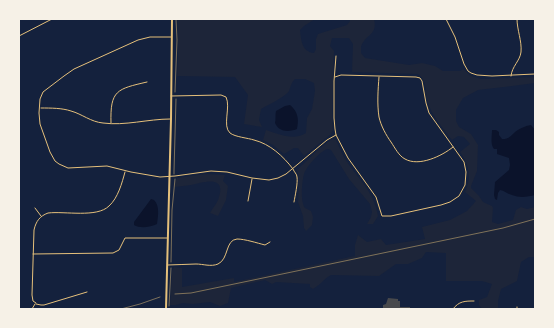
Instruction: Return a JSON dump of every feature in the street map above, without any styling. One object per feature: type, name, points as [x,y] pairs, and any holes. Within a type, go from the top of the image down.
[{"type":"main road","points":[[166,309],[170,176],[172,19]]},
{"type":"street","points":[[19,36],[52,19]]},
{"type":"street","points":[[446,19],[455,37],[464,64],[471,73],[481,76],[535,74]]},
{"type":"street","points":[[511,76],[512,69],[518,60],[521,50],[517,19]]},
{"type":"street","points":[[172,37],[150,37],[138,40],[74,69],[43,92],[41,96],[39,119],[52,157],[55,161],[68,168],[107,166],[152,176],[174,176],[211,171],[232,173],[264,180],[281,176],[293,169],[327,140],[336,135]]},
{"type":"street","points":[[335,77],[379,76],[416,77],[421,79],[429,113],[464,162],[466,172],[465,185],[459,196],[450,202],[441,205],[391,216],[382,216],[376,197],[348,158],[336,135],[334,118],[334,81],[336,56]]},
{"type":"street","points":[[379,76],[378,107],[380,122],[386,136],[402,157],[412,162],[422,161],[439,157],[454,147]]},
{"type":"street","points":[[111,124],[111,103],[116,94],[124,87],[147,82]]},
{"type":"street","points":[[171,96],[225,96],[228,103],[227,126],[229,132],[267,145],[281,155],[293,169],[297,180],[294,202]]},
{"type":"street","points":[[40,108],[73,111],[96,122],[111,124],[171,119]]},
{"type":"street","points":[[87,292],[44,305],[38,305],[33,301],[33,254],[35,225],[41,216],[53,212],[101,212],[113,202],[126,171]]},
{"type":"street","points":[[248,201],[252,178]]},
{"type":"street","points":[[35,208],[41,216]]},
{"type":"street","points":[[33,254],[113,253],[119,250],[125,238],[168,238]]},
{"type":"street","points":[[167,265],[201,264],[211,266],[218,264],[223,260],[230,244],[235,240],[241,239],[265,245],[270,242]]},
{"type":"street","points":[[454,309],[461,302],[474,301]]},
{"type":"street","points":[[32,309],[36,303]]},
{"type":"path","points":[[169,309],[176,96],[176,19]]},
{"type":"path","points":[[175,294],[198,291],[503,228],[535,219]]},
{"type":"path","points":[[121,309],[160,297]]},
{"type":"shaded area","points":[[177,19],[315,19],[300,30],[303,45],[307,50],[314,53],[318,34],[347,25],[350,19],[374,19],[375,25],[373,32],[365,40],[361,47],[361,53],[365,58],[409,65],[422,63],[435,66],[443,71],[460,71],[463,69],[471,76],[481,79],[535,77],[535,83],[478,90],[463,98],[456,110],[456,121],[459,127],[471,134],[478,145],[477,171],[471,188],[483,202],[492,206],[492,222],[498,224],[513,220],[516,210],[521,207],[527,209],[535,207],[535,257],[529,257],[521,262],[517,281],[501,289],[498,309],[482,309],[479,305],[479,300],[487,297],[492,284],[482,281],[446,281],[446,253],[426,252],[422,258],[408,264],[396,264],[379,276],[331,275],[313,289],[310,287],[310,284],[276,282],[272,284],[265,280],[231,288],[228,303],[220,306],[210,302],[170,305],[172,271],[174,267],[182,268],[182,287],[234,278],[234,282],[355,256],[355,245],[358,235],[367,242],[381,239],[386,245],[425,239],[422,227],[450,220],[467,211],[476,201],[465,192],[469,176],[466,161],[460,152],[470,144],[464,137],[458,136],[452,140],[441,126],[429,106],[423,79],[418,74],[352,72],[353,44],[349,38],[332,38],[330,46],[334,51],[332,112],[333,130],[331,134],[304,156],[298,148],[294,148],[284,154],[273,145],[263,140],[266,130],[291,137],[306,133],[307,118],[312,109],[315,91],[314,83],[305,79],[295,79],[287,93],[261,109],[259,120],[262,127],[244,124],[248,95],[235,77],[177,76]]},
{"type":"shaded area","points":[[290,105],[295,110],[297,116],[297,129],[284,131],[275,123],[276,111]]},
{"type":"shaded area","points":[[531,125],[535,130],[535,195],[518,197],[500,190],[497,200],[495,199],[494,195],[495,182],[509,170],[510,165],[509,158],[497,154],[497,149],[494,149],[492,142],[492,130],[499,132],[499,135],[502,139],[504,139],[509,138],[520,129]]},
{"type":"shaded area","points":[[332,139],[336,140],[345,159],[370,193],[378,216],[373,224],[367,224],[372,212],[370,204],[349,179],[331,150],[328,149],[314,159],[304,174],[302,201],[305,208],[311,211],[313,217],[312,225],[306,231],[298,202],[299,178],[297,170],[320,148]]},
{"type":"shaded area","points":[[205,174],[225,175],[223,181],[228,186],[226,200],[218,216],[210,213],[219,197],[219,185],[212,182],[207,182],[175,187],[175,181],[177,178]]},
{"type":"shaded area","points":[[151,199],[156,202],[157,205],[157,224],[146,227],[134,225],[134,222]]},
{"type":"building","points":[[388,298],[398,299],[398,301],[400,301],[400,307],[410,307],[410,309],[383,309],[383,305],[386,304]]}]
